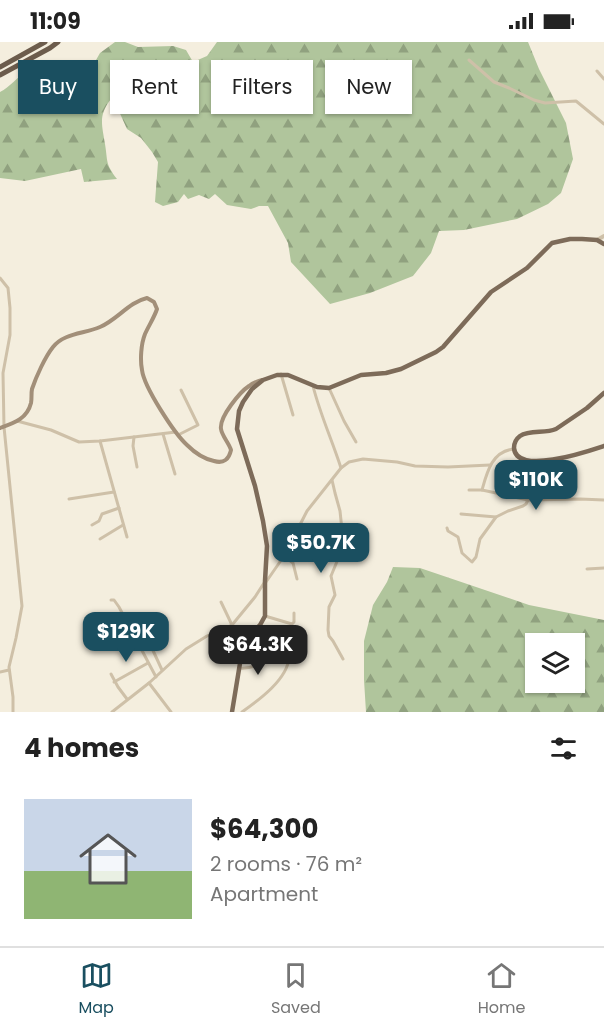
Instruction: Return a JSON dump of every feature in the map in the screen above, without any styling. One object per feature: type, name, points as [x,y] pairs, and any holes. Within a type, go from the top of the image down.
[{"type":"highway","points":[[0,67],[45,42]]},
{"type":"highway","points":[[0,75],[58,42]]},
{"type":"main road","points":[[2,427],[23,418],[28,411],[35,382],[49,353],[60,340],[98,328],[136,302],[147,298],[154,302],[157,309],[143,339],[141,368],[153,397],[187,445],[204,457],[219,462],[226,460],[231,450],[221,428],[225,416],[244,390],[253,383],[281,374],[313,386],[329,388],[361,375],[393,371],[436,352],[449,341],[492,292],[526,268],[552,243],[570,239],[590,239],[604,244]]},
{"type":"main road","points":[[232,712],[244,643],[265,616],[267,546],[251,470],[236,425],[238,411],[243,402],[263,380]]},
{"type":"main road","points":[[604,393],[556,429],[524,434],[518,438],[514,449],[519,457],[534,461],[562,458],[604,446]]},
{"type":"street","points":[[469,60],[494,82],[545,103],[568,101],[579,103],[604,124]]},
{"type":"street","points":[[597,71],[604,78]]},
{"type":"street","points":[[597,240],[604,236]]},
{"type":"street","points":[[0,278],[8,288],[10,308],[10,334],[3,381],[2,427],[22,606],[9,670],[14,712]]},
{"type":"street","points":[[281,374],[293,415]]},
{"type":"street","points":[[313,386],[321,415],[341,468]]},
{"type":"street","points":[[329,388],[356,442]]},
{"type":"street","points":[[17,421],[51,430],[76,441],[100,441],[177,433],[198,425],[181,390]]},
{"type":"street","points":[[163,434],[175,474]]},
{"type":"street","points":[[134,437],[133,446],[137,467]]},
{"type":"street","points":[[100,441],[127,537]]},
{"type":"street","points":[[482,490],[494,459],[504,451],[514,449]]},
{"type":"street","points":[[112,712],[195,642],[232,625],[284,556],[308,511],[341,468],[349,462],[359,459],[415,466],[490,465]]},
{"type":"street","points":[[332,480],[342,530],[338,559],[331,576],[335,595],[329,607],[328,630],[329,636],[343,659]]},
{"type":"street","points":[[469,490],[482,490],[528,501],[604,500]]},
{"type":"street","points":[[69,499],[114,492]]},
{"type":"street","points":[[447,528],[458,537],[462,553],[472,562],[476,557],[480,539],[496,518],[523,506],[528,501]]},
{"type":"street","points":[[92,525],[99,521],[102,514],[119,508]]},
{"type":"street","points":[[461,514],[496,518]]},
{"type":"street","points":[[100,538],[123,525]]},
{"type":"street","points":[[284,556],[293,563],[297,579]]},
{"type":"street","points":[[586,569],[604,568]]},
{"type":"street","points":[[111,600],[114,600],[119,607],[156,677]]},
{"type":"street","points":[[221,602],[232,625]]},
{"type":"street","points":[[265,616],[292,624],[294,614]]},
{"type":"street","points":[[150,644],[162,670]]},
{"type":"street","points":[[242,712],[276,684],[287,667],[289,657]]},
{"type":"street","points":[[239,669],[255,666],[269,659]]},
{"type":"street","points":[[114,682],[148,663]]},
{"type":"street","points":[[0,672],[9,670]]},
{"type":"street","points":[[111,674],[127,699]]},
{"type":"street","points":[[148,683],[171,712]]},
{"type":"green space","points":[[115,42],[125,42],[138,47],[173,46],[186,50],[192,60],[110,60],[110,101],[104,110],[102,125],[108,162],[117,179],[84,182],[81,169],[25,181],[0,178],[0,92],[18,78],[18,114],[98,114],[98,60],[96,60],[100,53]]},
{"type":"green space","points":[[217,42],[528,42],[566,123],[573,159],[561,193],[548,204],[517,219],[464,230],[439,231],[431,253],[413,276],[370,293],[330,304],[291,262],[288,243],[268,206],[251,209],[227,205],[215,194],[209,199],[199,195],[188,199],[184,194],[178,202],[163,206],[155,202],[158,162],[141,138],[127,129],[120,114],[199,114],[198,60],[207,56]]},
{"type":"green space","points":[[393,567],[420,568],[529,605],[604,620],[604,712],[366,712],[364,641],[373,605]]}]
